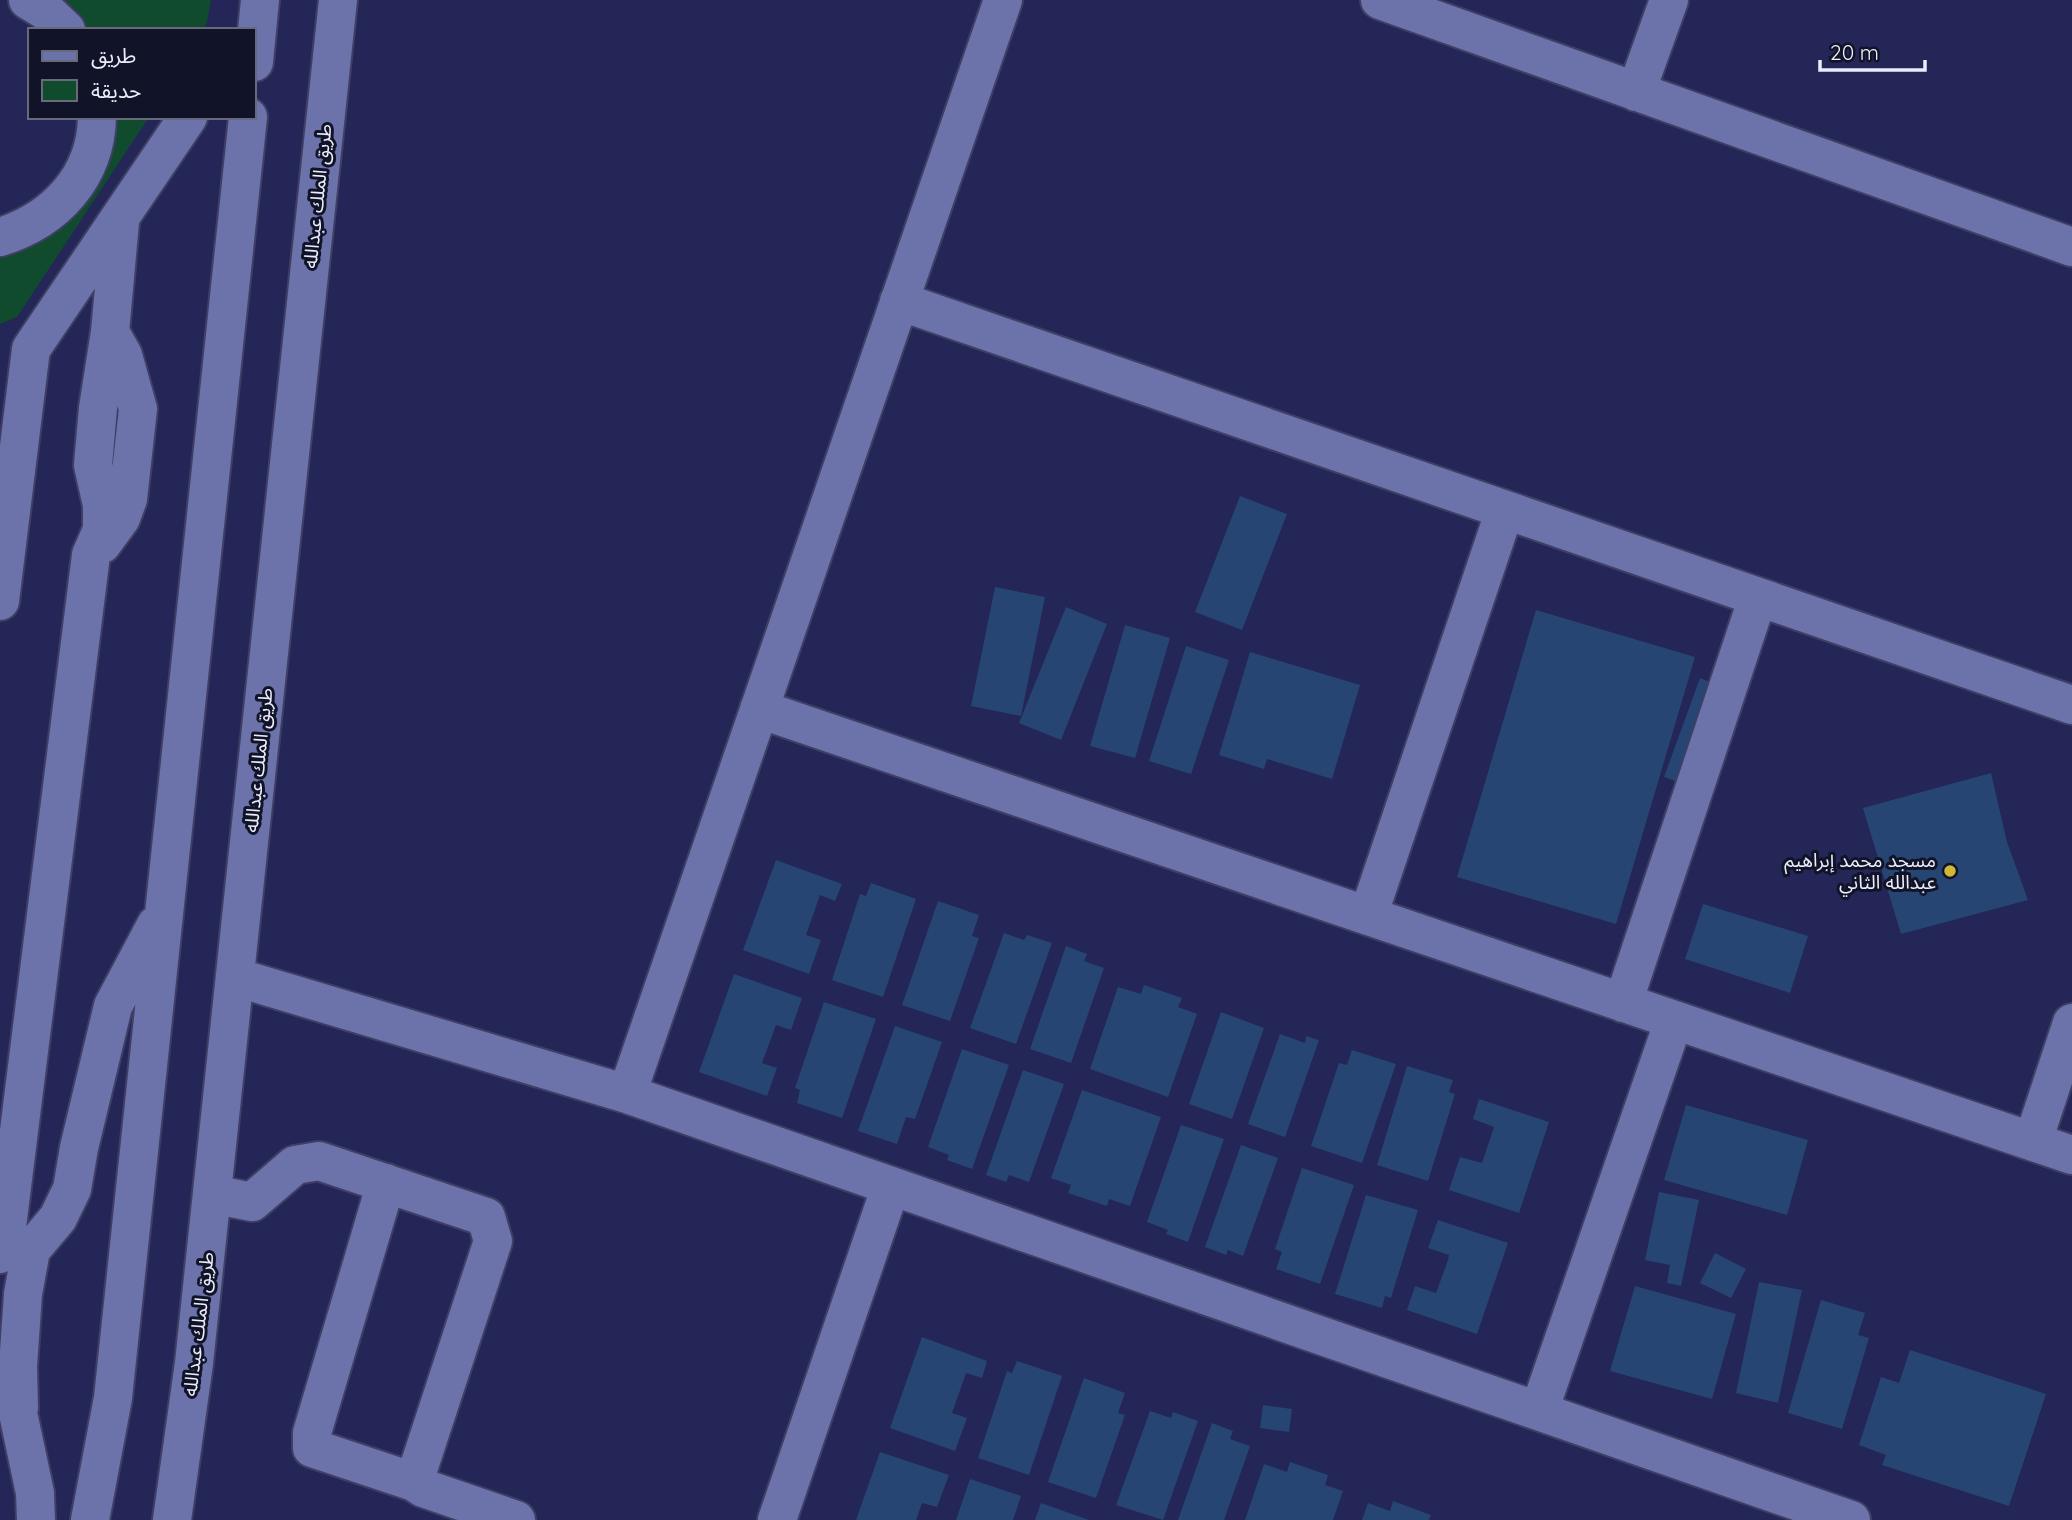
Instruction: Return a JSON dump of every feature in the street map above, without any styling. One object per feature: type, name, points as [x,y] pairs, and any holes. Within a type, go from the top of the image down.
[{"type":"street","points":[[28,0],[46,11],[64,28]]},
{"type":"street","points":[[239,28],[253,0]]},
{"type":"street","points":[[256,41],[260,0]]},
{"type":"street","name":"طريق الملك عبدالله","points":[[172,1520],[194,1363],[338,0]]},
{"type":"street","points":[[627,1094],[1003,0]]},
{"type":"street","points":[[1380,0],[2072,247]]},
{"type":"street","points":[[1636,92],[1669,0]]},
{"type":"street","points":[[0,237],[20,231],[43,218],[64,201],[91,155],[97,119]]},
{"type":"street","points":[[0,601],[31,349],[187,119]]},
{"type":"street","points":[[90,1520],[113,1398],[248,119]]},
{"type":"street","points":[[0,1254],[6,1235],[91,555],[102,530],[102,505],[93,465],[121,216]]},
{"type":"street","points":[[900,301],[2072,705]]},
{"type":"street","points":[[91,555],[107,540],[121,518],[128,499],[138,409],[123,355],[110,332]]},
{"type":"street","points":[[98,408],[113,424],[130,478]]},
{"type":"street","points":[[1368,916],[1505,510]]},
{"type":"street","points":[[1623,1003],[1758,597]]},
{"type":"street","points":[[759,709],[2072,1155]]},
{"type":"street","points":[[19,1408],[18,1366],[23,1294],[31,1250],[58,1218],[72,1189],[79,1148],[113,1006],[165,908]]},
{"type":"street","points":[[235,977],[627,1094],[1850,1520]]},
{"type":"street","points":[[1539,1412],[1674,1020]]},
{"type":"street","points":[[2033,1141],[2072,1023]]},
{"type":"street","points":[[212,1194],[251,1202],[295,1165],[319,1161],[486,1217],[493,1241],[414,1482]]},
{"type":"street","points":[[386,1183],[312,1433],[312,1448],[516,1520]]},
{"type":"street","points":[[777,1520],[891,1186]]},
{"type":"street","points":[[0,1343],[19,1408],[35,1493],[36,1520]]},
{"type":"green space","points":[[28,0],[211,0],[204,28],[63,28]]},
{"type":"green space","points":[[96,119],[148,119],[17,317],[0,324],[0,237],[43,218]]},
{"type":"building","points":[[1240,496],[1287,514],[1242,630],[1195,612]]},
{"type":"building","points":[[995,587],[1045,597],[1021,716],[971,706]]},
{"type":"building","points":[[1066,607],[1107,624],[1061,740],[1019,723]]},
{"type":"building","points":[[1536,610],[1695,657],[1616,924],[1457,877]]},
{"type":"building","points":[[1125,625],[1170,638],[1135,758],[1090,746]]},
{"type":"building","points":[[1186,646],[1229,660],[1191,774],[1149,761]]},
{"type":"building","points":[[1250,652],[1360,685],[1332,779],[1267,759],[1264,769],[1219,755]]},
{"type":"building","points":[[1700,678],[1715,684],[1699,789],[1664,777]]},
{"type":"building","name":"مسجد محمد إبراهيم عبدالله الثاني","points":[[1991,773],[2007,842],[2028,900],[1901,934],[1863,808]]},
{"type":"building","points":[[776,860],[842,884],[835,901],[820,895],[806,935],[821,940],[809,974],[743,950]]},
{"type":"building","points":[[871,883],[916,899],[883,997],[832,980],[860,894],[866,896]]},
{"type":"building","points":[[938,901],[979,915],[972,936],[979,938],[950,1021],[902,1005]]},
{"type":"building","points":[[1703,904],[1808,936],[1790,993],[1685,959]]},
{"type":"building","points":[[1004,933],[1024,940],[1027,935],[1052,943],[1016,1044],[970,1028]]},
{"type":"building","points":[[1066,946],[1087,954],[1084,961],[1104,968],[1071,1063],[1030,1049]]},
{"type":"building","points":[[734,974],[802,998],[791,1030],[776,1025],[762,1063],[777,1068],[767,1096],[699,1072]]},
{"type":"building","points":[[1144,985],[1182,998],[1178,1007],[1197,1014],[1168,1097],[1090,1069],[1118,987],[1141,994]]},
{"type":"building","points":[[824,1002],[876,1019],[842,1118],[797,1103],[800,1090],[795,1088]]},
{"type":"building","points":[[1221,1012],[1264,1028],[1232,1119],[1189,1104]]},
{"type":"building","points":[[895,1026],[942,1042],[915,1119],[906,1117],[897,1144],[858,1131]]},
{"type":"building","points":[[1280,1034],[1305,1043],[1306,1036],[1319,1040],[1285,1137],[1248,1124]]},
{"type":"building","points":[[962,1049],[1009,1065],[972,1169],[947,1160],[949,1155],[928,1147]]},
{"type":"building","points":[[1352,1050],[1396,1064],[1362,1163],[1311,1146],[1339,1063],[1347,1065]]},
{"type":"building","points":[[1407,1066],[1453,1080],[1449,1092],[1455,1094],[1428,1181],[1377,1165]]},
{"type":"building","points":[[1023,1070],[1064,1084],[1029,1182],[1009,1175],[1006,1182],[986,1175]]},
{"type":"building","points":[[1082,1090],[1161,1117],[1130,1206],[1109,1199],[1107,1206],[1068,1193],[1071,1185],[1051,1178]]},
{"type":"building","points":[[1479,1099],[1549,1122],[1519,1213],[1449,1190],[1460,1157],[1482,1163],[1494,1127],[1473,1119]]},
{"type":"building","points":[[1686,1105],[1808,1140],[1787,1215],[1664,1180]]},
{"type":"building","points":[[1181,1125],[1224,1139],[1188,1242],[1166,1234],[1168,1230],[1147,1222]]},
{"type":"building","points":[[1241,1145],[1278,1158],[1243,1256],[1228,1250],[1226,1255],[1205,1247]]},
{"type":"building","points":[[1302,1168],[1354,1185],[1320,1284],[1276,1269],[1282,1252],[1275,1249]]},
{"type":"building","points":[[1659,1192],[1699,1200],[1681,1286],[1667,1283],[1670,1265],[1645,1260]]},
{"type":"building","points":[[1366,1195],[1418,1210],[1391,1298],[1385,1296],[1382,1308],[1335,1294]]},
{"type":"building","points":[[1438,1220],[1508,1243],[1477,1334],[1407,1310],[1415,1286],[1436,1293],[1448,1260],[1449,1255],[1428,1248]]},
{"type":"building","points":[[1715,1253],[1746,1269],[1731,1298],[1700,1283]]},
{"type":"building","points":[[1759,1282],[1802,1290],[1778,1403],[1736,1393]]},
{"type":"building","points":[[1635,1286],[1736,1314],[1712,1399],[1610,1371]]},
{"type":"building","points":[[1821,1300],[1865,1313],[1858,1335],[1869,1338],[1842,1429],[1788,1413]]},
{"type":"building","points":[[922,1337],[987,1361],[982,1378],[966,1373],[952,1413],[967,1418],[955,1451],[890,1428]]},
{"type":"building","points":[[1910,1350],[2046,1394],[2009,1506],[1882,1465],[1886,1455],[1859,1445],[1881,1377],[1899,1383]]},
{"type":"building","points":[[1017,1361],[1062,1376],[1029,1475],[978,1458],[1007,1371],[1012,1373]]},
{"type":"building","points":[[1084,1378],[1125,1393],[1118,1413],[1125,1415],[1096,1498],[1048,1482]]},
{"type":"building","points":[[1263,1405],[1292,1409],[1289,1432],[1260,1428]]},
{"type":"building","points":[[1150,1411],[1171,1418],[1173,1412],[1198,1421],[1163,1520],[1116,1505]]},
{"type":"building","points":[[1212,1423],[1233,1431],[1230,1439],[1250,1446],[1224,1520],[1178,1520]]},
{"type":"building","points":[[880,1452],[949,1475],[937,1507],[922,1503],[916,1520],[856,1520]]},
{"type":"building","points":[[1290,1462],[1328,1475],[1325,1485],[1343,1491],[1333,1520],[1245,1520],[1264,1464],[1287,1472]]},
{"type":"building","points":[[970,1479],[1021,1496],[1013,1520],[956,1520]]},
{"type":"building","points":[[1393,1501],[1431,1515],[1429,1520],[1362,1520],[1368,1503],[1390,1511]]},
{"type":"building","points":[[1041,1503],[1089,1520],[1035,1520]]},
{"type":"place","name":"مسجد محمد إبراهيم عبدالله الثاني","points":[[1950,871]]}]
